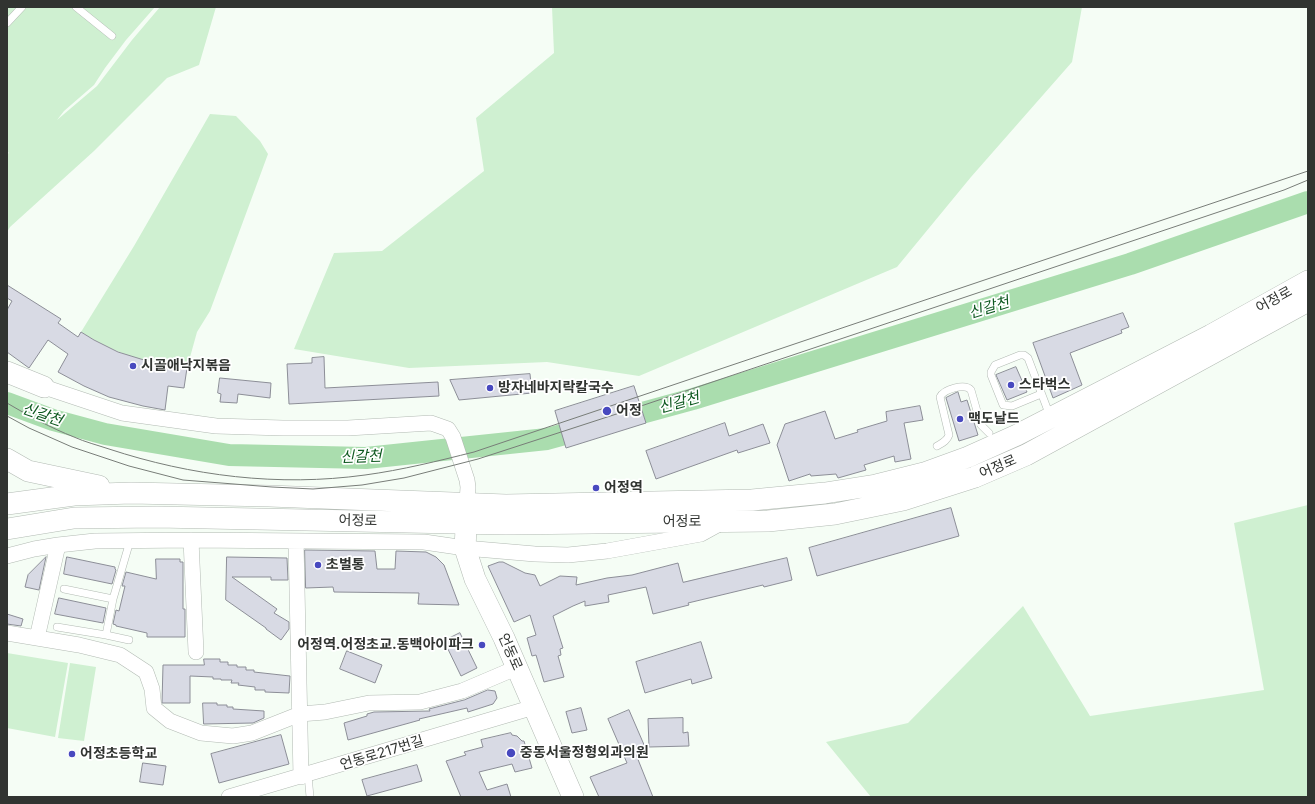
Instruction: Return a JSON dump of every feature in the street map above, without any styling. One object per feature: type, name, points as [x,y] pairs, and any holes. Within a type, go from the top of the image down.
[{"type":"main road","name":"어정로","points":[[7,504],[74,495],[131,493],[269,496],[466,513],[506,505],[752,500],[825,493],[876,485],[924,473],[968,457],[1017,435],[1211,335],[1308,281]]},
{"type":"main road","name":"어정로","points":[[7,529],[74,518],[466,513],[722,522],[768,521],[835,514],[903,500],[975,477],[1026,455],[1308,301]]},
{"type":"main road","points":[[7,372],[44,387]]},
{"type":"main road","points":[[1017,435],[1026,455]]},
{"type":"main road","points":[[7,459],[28,471],[131,493]]},
{"type":"main road","name":"언동로","points":[[466,513],[465,548],[476,579],[504,638],[573,797]]},
{"type":"street","points":[[44,387],[122,413],[216,426],[348,428],[431,423],[448,429],[453,437],[467,480],[468,487],[466,513]]},
{"type":"street","points":[[7,556],[34,549],[95,541],[191,540],[424,542],[465,548],[535,554],[568,555],[599,552],[701,534],[722,522]]},
{"type":"street","points":[[191,540],[196,652]]},
{"type":"street","points":[[296,541],[300,714],[305,776]]},
{"type":"street","points":[[37,638],[58,545]]},
{"type":"street","points":[[7,633],[79,645],[120,655],[146,672],[152,689],[154,708],[170,721],[201,733],[232,736],[252,733],[300,714],[325,712],[369,703],[420,702],[462,691],[516,668]]},
{"type":"street","name":"언동로217번길","points":[[229,797],[305,776],[534,707]]},
{"type":"lane","points":[[7,23],[16,10],[22,7]]},
{"type":"lane","points":[[76,7],[112,36]]},
{"type":"lane","points":[[1041,394],[1012,406],[1002,405],[991,375],[992,368],[995,365],[1020,354],[1028,358],[1051,418]]},
{"type":"lane","points":[[937,446],[944,442],[949,435],[940,397],[944,392],[964,386],[969,387],[972,390],[981,424],[989,433]]},
{"type":"lane","points":[[106,635],[113,598],[130,541]]},
{"type":"lane","points":[[64,589],[113,598]]},
{"type":"lane","points":[[58,627],[129,640]]},
{"type":"lane","points":[[305,776],[310,797]]},
{"type":"green space","points":[[7,7],[155,7],[126,40],[94,85],[64,111],[57,120],[97,86],[132,40],[160,7],[216,7],[199,65],[167,78],[94,151],[10,227],[7,232],[7,154],[9,153],[7,151]]},
{"type":"green space","points":[[552,7],[1082,7],[1072,62],[971,177],[897,267],[639,376],[547,362],[409,368],[294,349],[334,253],[382,251],[484,171],[476,118],[554,53]]},
{"type":"green space","points":[[210,114],[236,116],[260,141],[268,154],[210,311],[197,332],[187,368],[136,358],[103,345],[81,332],[134,246]]},
{"type":"green space","points":[[1308,505],[1308,797],[871,797],[826,742],[908,723],[1023,606],[1090,716],[1264,690],[1234,523]]},
{"type":"green space","points":[[7,653],[68,663],[55,737],[7,728]]},
{"type":"green space","points":[[70,663],[96,667],[84,741],[58,738]]},
{"type":"building","points":[[7,285],[61,319],[58,323],[78,337],[81,332],[118,352],[144,360],[187,368],[184,388],[168,386],[165,410],[109,397],[58,372],[68,354],[48,340],[29,368],[7,352],[7,310],[12,301],[7,298]]},
{"type":"building","points":[[1123,313],[1129,327],[1121,330],[1122,333],[1070,353],[1082,385],[1053,398],[1033,343]]},
{"type":"building","points":[[324,357],[325,388],[438,382],[439,396],[289,404],[287,364],[312,363],[312,358]]},
{"type":"building","points":[[1016,367],[1027,392],[1007,400],[996,375]]},
{"type":"building","points":[[530,374],[532,393],[459,400],[450,380]]},
{"type":"building","points":[[220,378],[271,383],[270,398],[238,394],[237,403],[220,402],[221,394],[218,393]]},
{"type":"building","points":[[634,386],[646,423],[566,448],[555,411]]},
{"type":"building","points":[[958,392],[961,402],[967,400],[978,435],[959,441],[946,398]]},
{"type":"building","points":[[920,406],[923,420],[904,423],[911,459],[895,462],[894,456],[864,465],[866,470],[838,478],[836,474],[811,476],[810,474],[789,481],[777,445],[785,424],[825,411],[835,439],[858,432],[857,430],[887,421],[886,412]]},
{"type":"building","points":[[725,423],[729,436],[763,424],[770,443],[738,453],[737,450],[656,479],[646,451]]},
{"type":"building","points":[[951,508],[959,536],[817,576],[809,548]]},
{"type":"building","points":[[305,550],[375,551],[377,569],[395,569],[396,551],[426,552],[436,557],[444,565],[459,605],[418,604],[419,593],[334,592],[333,587],[306,588]]},
{"type":"building","points":[[46,557],[39,590],[25,587],[28,575]]},
{"type":"building","points":[[67,557],[115,567],[116,570],[112,584],[64,574]]},
{"type":"building","points":[[227,557],[287,558],[288,580],[271,580],[271,577],[232,577],[277,609],[274,613],[289,622],[289,629],[281,640],[226,600]]},
{"type":"building","points":[[787,558],[792,580],[764,587],[763,585],[688,603],[689,605],[653,614],[646,587],[608,595],[609,602],[585,606],[585,601],[553,616],[563,648],[560,649],[561,655],[558,656],[564,677],[544,682],[536,655],[532,656],[527,638],[536,635],[530,615],[514,622],[488,566],[503,562],[525,573],[535,575],[540,586],[560,576],[577,577],[576,585],[607,578],[632,575],[678,563],[683,582]]},
{"type":"building","points":[[156,559],[180,559],[180,562],[183,562],[183,609],[185,609],[185,637],[147,637],[147,633],[113,624],[116,610],[119,611],[125,586],[122,586],[126,572],[156,579]]},
{"type":"building","points":[[59,598],[106,608],[103,623],[55,614]]},
{"type":"building","points":[[7,614],[23,619],[21,626],[7,624]]},
{"type":"building","points":[[460,633],[477,668],[461,676],[444,641]]},
{"type":"building","points":[[701,642],[712,678],[692,684],[691,679],[645,693],[636,662]]},
{"type":"building","points":[[347,651],[382,665],[375,683],[340,669]]},
{"type":"building","points":[[204,659],[220,659],[220,662],[228,662],[228,665],[237,665],[237,667],[246,667],[246,670],[254,670],[254,672],[290,676],[289,693],[255,690],[255,687],[238,685],[239,683],[231,683],[232,680],[190,676],[190,703],[162,703],[163,665],[204,665]]},
{"type":"building","points":[[488,690],[495,691],[497,698],[493,704],[468,712],[467,708],[419,719],[420,720],[348,740],[344,723],[367,716],[367,714],[374,712],[430,711],[429,709],[464,700]]},
{"type":"building","points":[[203,703],[227,705],[227,707],[233,707],[233,709],[264,711],[264,718],[253,723],[204,724]]},
{"type":"building","points":[[581,708],[587,730],[572,733],[566,712]]},
{"type":"building","points":[[629,710],[645,747],[633,747],[653,797],[599,797],[590,777],[627,763],[608,719]]},
{"type":"building","points":[[683,718],[683,733],[688,732],[689,746],[649,747],[648,719]]},
{"type":"building","points":[[511,733],[524,741],[532,768],[515,772],[512,764],[479,772],[487,790],[507,784],[511,797],[461,797],[446,761],[466,755],[464,752],[483,747],[481,740]]},
{"type":"building","points":[[281,735],[289,764],[219,783],[211,754]]},
{"type":"building","points":[[143,763],[166,766],[163,785],[140,782]]},
{"type":"building","points":[[417,765],[422,781],[367,796],[362,780]]},
{"type":"waterway","name":"신갈천","points":[[7,403],[53,420],[105,434],[229,455],[366,458],[547,439],[693,399],[1130,264],[1308,202]]},
{"type":"tram line","points":[[7,403],[48,426],[82,440],[140,458],[203,472],[236,477],[300,480],[365,475],[393,471],[474,452],[1308,171]]},
{"type":"tram line","points":[[7,416],[29,428],[72,447],[129,466],[183,480],[313,489],[362,485],[404,478],[478,459],[638,407],[1284,190],[1308,180]]},
{"type":"place","name":"시골애낙지볶음","points":[[133,366]]},
{"type":"place","name":"스타벅스","points":[[1011,385]]},
{"type":"place","name":"방자네바지락칼국수","points":[[490,388]]},
{"type":"place","name":"어정","points":[[607,411]]},
{"type":"place","name":"맥도날드","points":[[960,419]]},
{"type":"place","name":"어정역","points":[[596,488]]},
{"type":"place","name":"초벌통","points":[[318,565]]},
{"type":"place","name":"어정역.어정초교.동백아이파크","points":[[482,645]]},
{"type":"place","name":"중동서울정형외과의원","points":[[511,753]]},
{"type":"place","name":"어정초등학교","points":[[72,754]]}]
